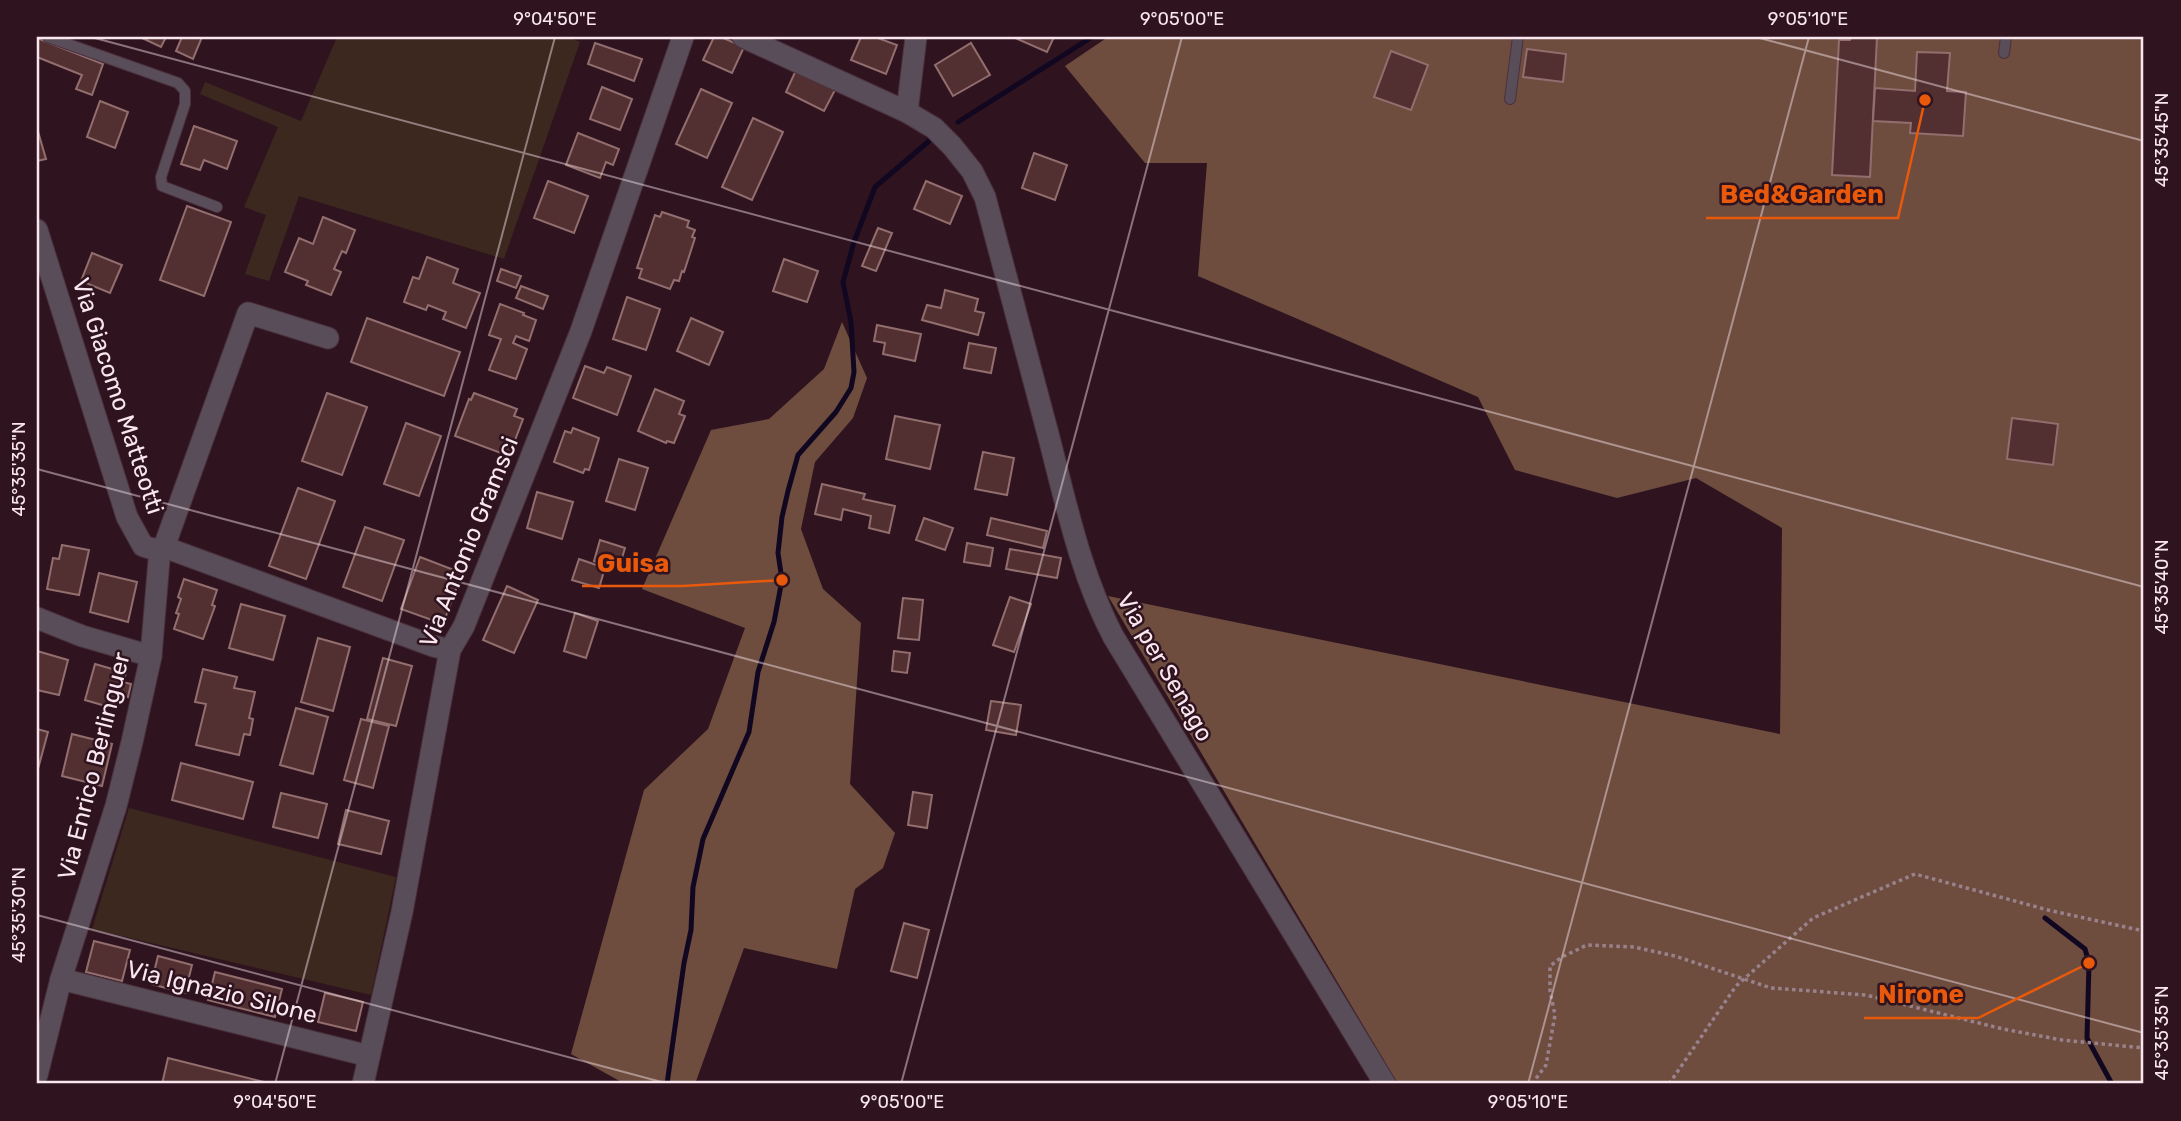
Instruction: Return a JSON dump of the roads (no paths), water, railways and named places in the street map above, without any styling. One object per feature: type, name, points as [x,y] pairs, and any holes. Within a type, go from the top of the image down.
[{"type":"street","name":"Via Antonio Gramsci","points":[[363,1084],[402,912],[450,649],[464,626],[581,331],[683,37]]},
{"type":"street","name":"Via per Senago","points":[[743,37],[907,112],[934,128],[972,170],[985,197],[1070,522],[1097,606],[1385,1084]]},
{"type":"street","points":[[907,112],[916,37]]},
{"type":"street","name":"Via Giacomo Matteotti","points":[[37,230],[127,517],[143,546],[162,548],[433,646],[450,649]]},
{"type":"street","name":"Via Enrico Berlinguer","points":[[37,1075],[61,979],[116,806],[151,656],[162,548],[248,313],[328,338]]},
{"type":"street","points":[[37,618],[82,636],[151,656]]},
{"type":"street","name":"Via Ignazio Silone","points":[[61,979],[369,1056]]},
{"type":"lane","points":[[48,37],[178,83],[185,91],[185,104],[161,177],[163,186],[217,206]]},
{"type":"lane","points":[[1510,99],[1518,37]]},
{"type":"lane","points":[[2004,53],[2006,37]]},
{"type":"waterway","points":[[958,122],[1092,37]]},
{"type":"waterway","points":[[667,1084],[691,930],[693,887],[703,839],[749,732],[758,672],[774,622],[782,580],[778,553],[788,491],[798,455],[836,412],[851,388],[854,372],[851,322],[843,282],[854,242],[875,187],[929,141]]},
{"type":"waterway","points":[[2045,918],[2085,949],[2089,963],[2087,1038],[2112,1084]]},
{"type":"place","name":"Bed&Garden","points":[[1925,100]]},
{"type":"place","name":"Guisa","points":[[782,580]]},
{"type":"place","name":"Nirone","points":[[2089,963]]}]
